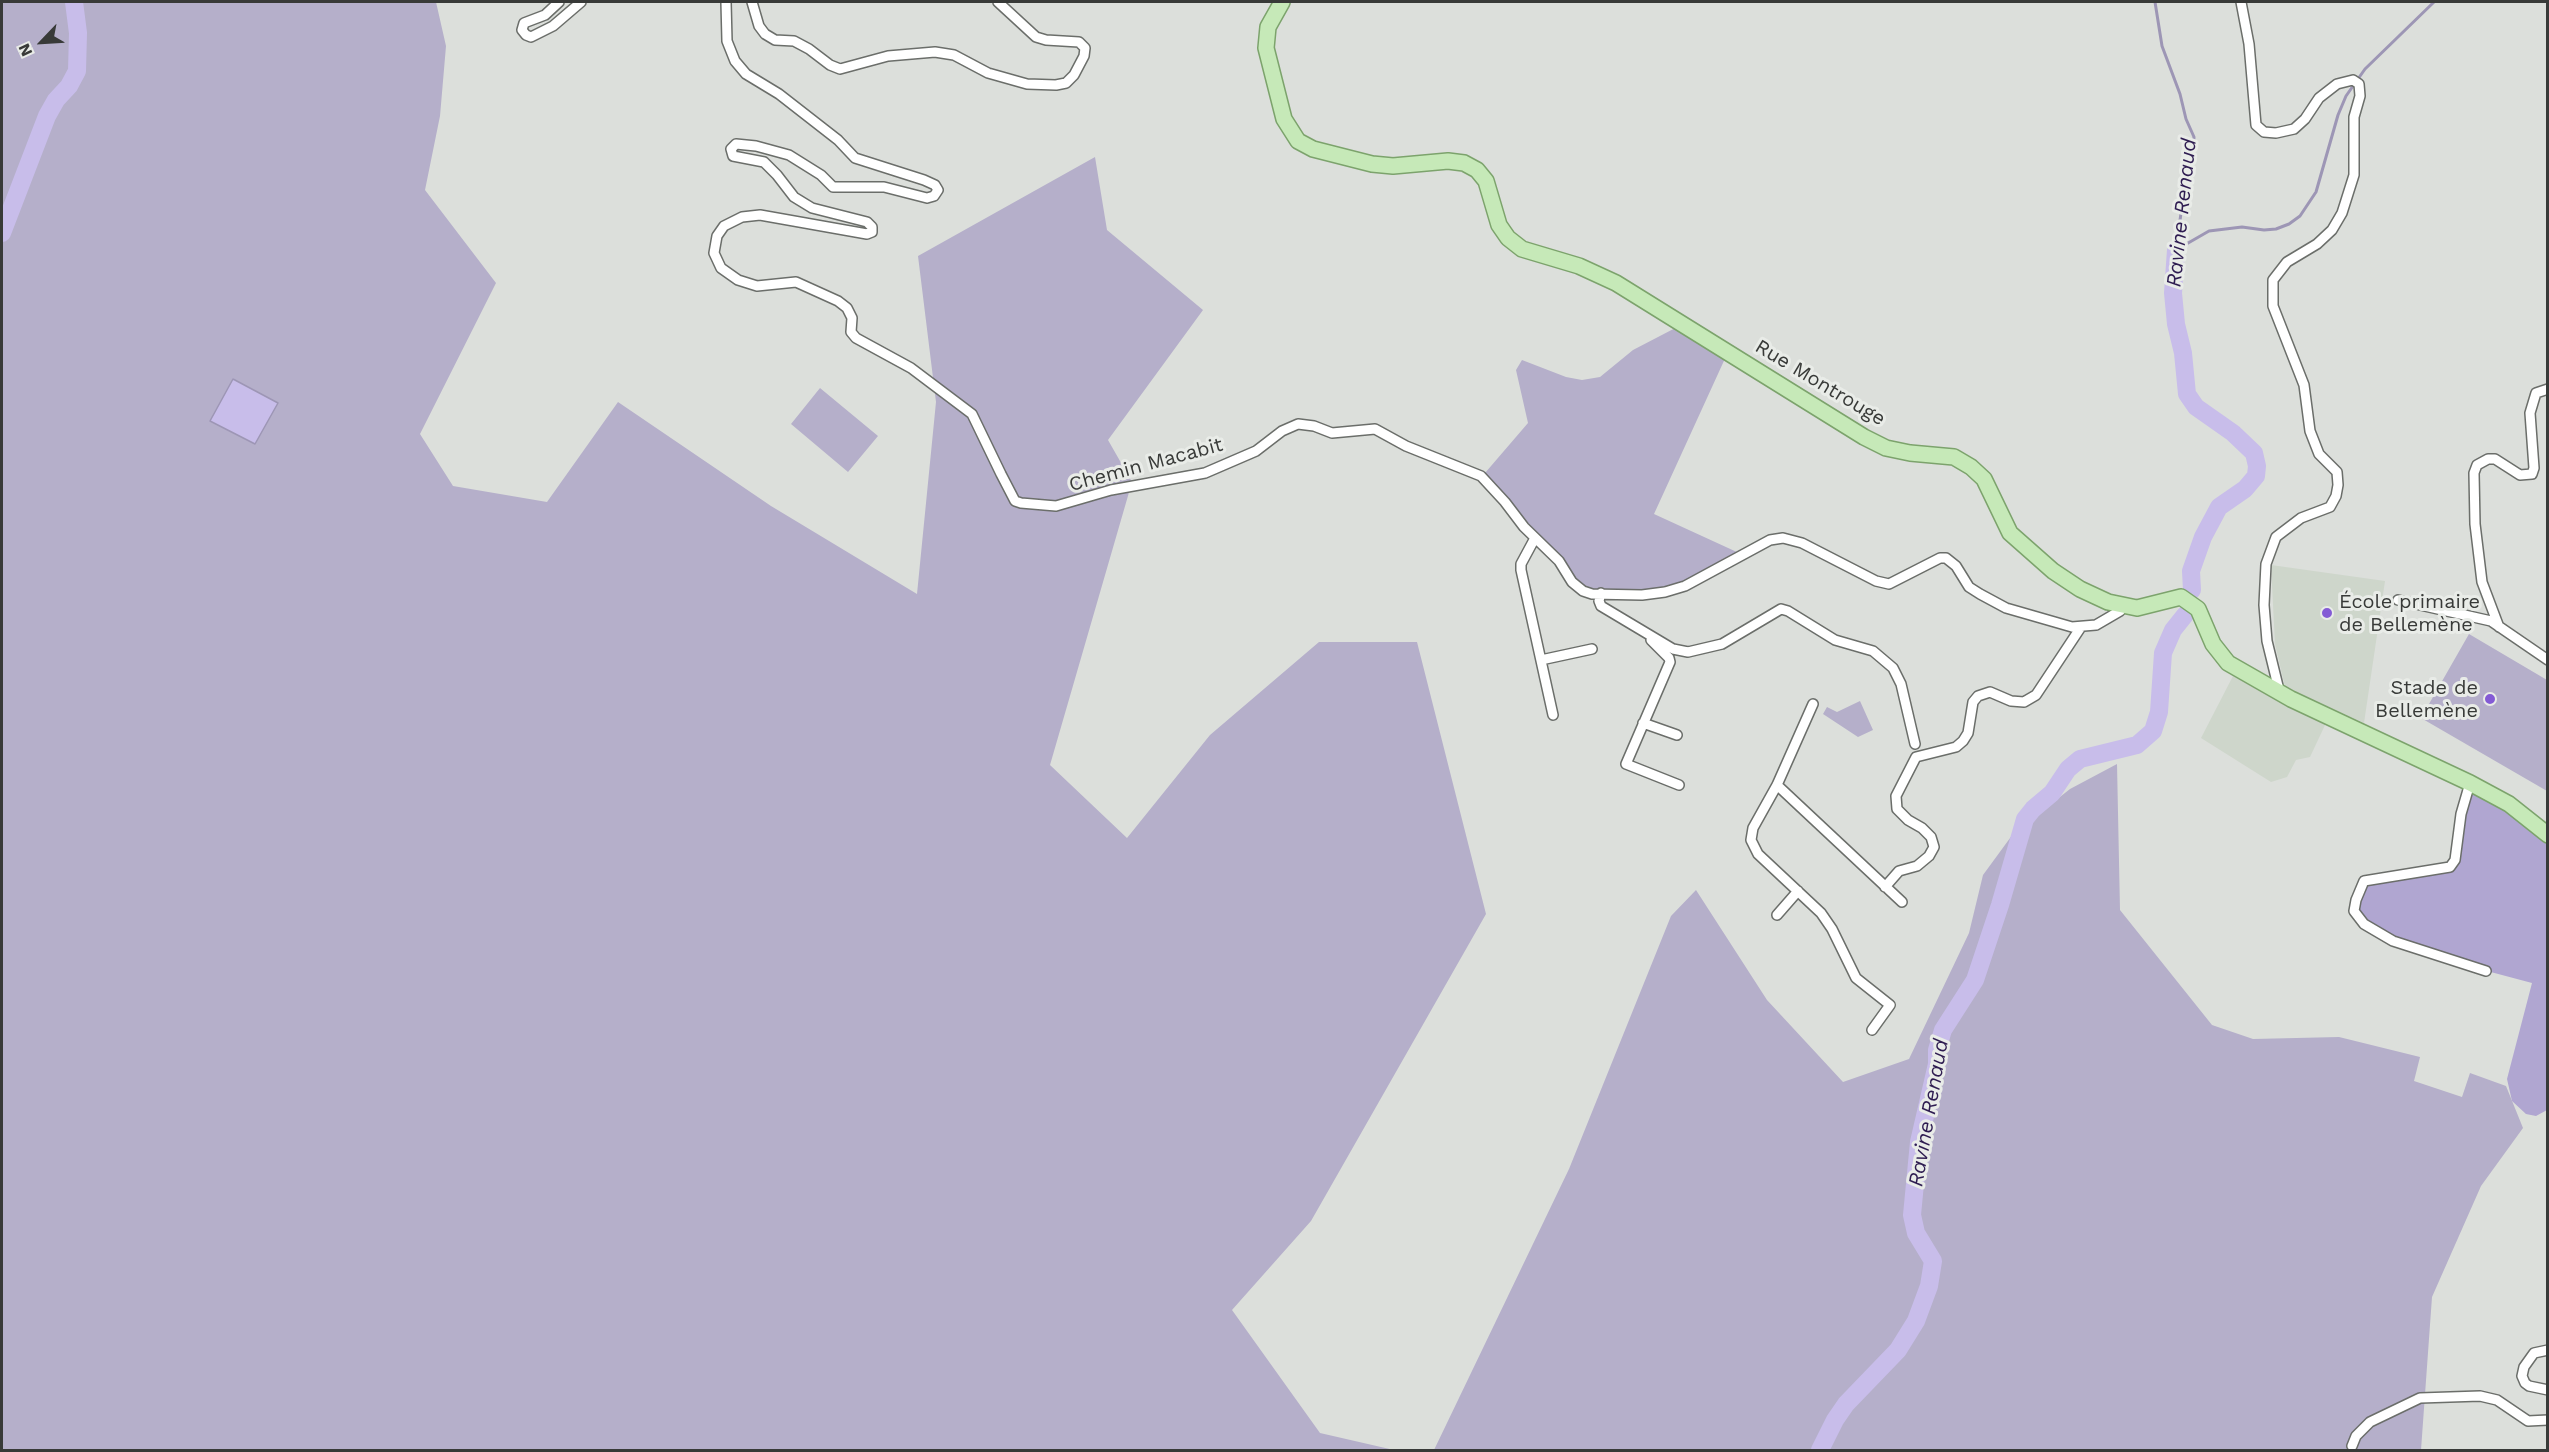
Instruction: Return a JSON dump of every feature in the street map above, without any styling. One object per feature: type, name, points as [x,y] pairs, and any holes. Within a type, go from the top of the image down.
[{"type":"main road","name":"Rue Montrouge","points":[[1282,2],[1268,27],[1266,48],[1284,119],[1298,141],[1313,149],[1372,164],[1393,166],[1448,161],[1464,164],[1477,170],[1486,181],[1499,225],[1508,238],[1522,249],[1579,266],[1616,283],[1879,444],[1910,453],[1954,457],[1971,467],[1984,479],[2010,533],[2053,571],[2080,589],[2108,602],[2137,608],[2181,597],[2198,609],[2213,645],[2228,663],[2329,717],[2372,735],[2470,783],[2509,804],[2547,831]]},
{"type":"street","points":[[559,2],[545,15],[524,23],[522,30],[526,36],[531,37],[553,26],[581,2]]},
{"type":"street","name":"Chemin Macabit","points":[[726,2],[727,41],[735,61],[746,74],[779,94],[838,140],[855,158],[924,180],[935,185],[938,190],[934,196],[927,198],[884,187],[833,187],[822,175],[789,155],[756,146],[736,144],[731,149],[733,156],[764,162],[794,197],[812,208],[867,222],[872,227],[872,232],[867,234],[760,215],[742,217],[724,226],[717,236],[714,253],[721,268],[738,280],[757,286],[796,282],[838,301],[847,308],[852,318],[851,332],[856,338],[910,368],[972,414],[1016,501],[1056,506],[1112,490],[1205,472],[1256,451],[1282,431],[1298,424],[1314,426],[1332,433],[1375,429],[1406,446],[1481,476],[1535,538],[1559,561],[1578,587],[1593,594],[1642,595],[1665,592],[1685,586],[1770,540],[1783,538],[1802,543],[1876,581],[1889,584],[1940,558],[1946,558],[1956,566],[1969,587],[2006,608],[2072,627],[2081,627]]},
{"type":"street","points":[[752,2],[759,26],[765,34],[775,40],[802,45],[830,65],[840,69],[888,56],[935,52],[954,55],[988,73],[1027,84],[1066,83],[1074,75],[1084,56],[1085,48],[1079,42],[1046,40],[1036,37],[998,2]]},
{"type":"street","points":[[2241,2],[2249,44],[2256,125],[2264,132],[2276,133],[2294,129],[2305,119],[2319,98],[2337,84],[2353,80],[2359,84],[2360,96],[2354,117],[2354,175],[2342,213],[2332,230],[2317,244],[2287,262],[2273,280],[2273,306],[2304,385],[2310,431],[2319,454],[2337,472],[2338,485],[2336,496],[2330,507],[2301,518],[2276,537],[2266,564],[2264,605],[2267,641],[2279,690]]},
{"type":"street","points":[[2499,627],[2482,582],[2475,524],[2474,472],[2477,465],[2488,459],[2495,459],[2520,475],[2532,474],[2534,468],[2530,413],[2536,393],[2547,389]]},
{"type":"street","points":[[1535,538],[1521,564],[1521,570],[1553,715]]},
{"type":"street","points":[[1601,593],[1599,601],[1601,606],[1673,649],[1688,652],[1701,651],[1722,645],[1781,609],[1835,640],[1873,651],[1893,668],[1901,684],[1915,744]]},
{"type":"street","points":[[2398,600],[2491,621],[2547,660]]},
{"type":"street","points":[[1885,887],[1899,871],[1917,866],[1929,856],[1934,847],[1931,837],[1923,828],[1908,820],[1897,809],[1896,796],[1916,757],[1956,747],[1963,741],[1968,733],[1973,702],[1978,696],[1990,692],[2011,701],[2024,702],[2036,695],[2081,627],[2096,625],[2120,611],[2125,605]]},
{"type":"street","points":[[1646,633],[1670,662],[1626,764],[1679,784]]},
{"type":"street","points":[[1541,660],[1592,649]]},
{"type":"street","points":[[1813,704],[1777,785],[1753,828],[1752,840],[1758,854],[1821,913],[1832,928],[1856,978],[1890,1005],[1872,1030]]},
{"type":"street","points":[[1643,723],[1677,735]]},
{"type":"street","points":[[2470,783],[2461,814],[2455,860],[2450,867],[2364,881],[2354,911],[2364,924],[2393,941],[2486,971]]},
{"type":"street","points":[[1777,785],[1902,903]]},
{"type":"street","points":[[1777,915],[1798,891]]},
{"type":"street","points":[[2547,1350],[2534,1353],[2524,1367],[2523,1376],[2525,1383],[2547,1390]]},
{"type":"street","points":[[2352,1446],[2356,1436],[2370,1422],[2420,1398],[2480,1396],[2497,1400],[2528,1421],[2547,1420]]},
{"type":"shaded area","points":[[2,2],[436,2],[446,46],[440,116],[425,190],[496,283],[420,434],[453,486],[547,502],[618,402],[771,506],[917,594],[936,402],[918,256],[1095,157],[1107,230],[1203,310],[1108,440],[1132,482],[1050,765],[1127,838],[1210,735],[1319,642],[1417,642],[1486,914],[1311,1221],[1232,1310],[1320,1433],[1394,1450],[2,1450]]},
{"type":"shaded area","points":[[1683,324],[1728,352],[1654,514],[1739,553],[1665,592],[1583,591],[1524,527],[1485,473],[1528,423],[1516,370],[1522,360],[1566,377],[1582,380],[1600,377],[1633,350]]},
{"type":"shaded area","points":[[233,379],[278,403],[255,444],[210,421]]},
{"type":"shaded area","points":[[820,388],[878,436],[848,472],[791,424]]},
{"type":"shaded area","name":"École primaire de Bellemène","points":[[2271,565],[2385,581],[2364,723],[2285,687],[2275,644]]},
{"type":"shaded area","name":"Stade de Bellemène","points":[[2469,634],[2547,680],[2547,791],[2421,718]]},
{"type":"shaded area","points":[[2233,676],[2326,723],[2310,757],[2296,760],[2287,777],[2271,782],[2201,738]]},
{"type":"shaded area","points":[[1860,701],[1873,730],[1858,737],[1823,714],[1827,707],[1837,712]]},
{"type":"shaded area","points":[[2117,764],[2120,910],[2212,1025],[2253,1039],[2339,1037],[2420,1057],[2414,1081],[2462,1097],[2470,1073],[2506,1086],[2523,1128],[2481,1186],[2432,1297],[2421,1450],[1434,1450],[1569,1169],[1671,916],[1696,890],[1767,1000],[1843,1082],[1909,1059],[1969,933],[1983,875],[2013,834],[2070,789]]},
{"type":"shaded area","points":[[2470,783],[2547,835],[2547,1110],[2536,1116],[2526,1114],[2512,1101],[2507,1079],[2532,983],[2457,963],[2393,941],[2354,911],[2364,881],[2450,867]]},
{"type":"waterway","points":[[2,233],[47,116],[77,71],[78,33],[74,2]]},
{"type":"waterway","name":"Ravine Renaud","points":[[2155,2],[2162,46],[2194,137],[2192,170],[2181,213],[2176,250]]},
{"type":"waterway","points":[[2176,250],[2209,231],[2242,227],[2276,229],[2300,216],[2316,192],[2338,115],[2346,96],[2365,69],[2434,2]]},
{"type":"waterway","name":"Ravine Renaud","points":[[2176,250],[2173,293],[2187,394],[2196,407],[2233,433],[2254,453],[2257,466],[2256,476],[2245,489],[2219,507],[2203,537],[2191,571],[2192,590]]},
{"type":"waterway","name":"Ravine Renaud","points":[[1820,1450],[1846,1404],[1898,1350],[1916,1321],[1929,1286],[1933,1261],[1916,1233],[1912,1215],[1919,1142],[1937,1064],[1937,1050],[1943,1030],[1975,980],[2025,819],[2052,793],[2068,769],[2080,759],[2137,745],[2153,731],[2159,712],[2163,653],[2173,630],[2185,615]]},
{"type":"place","name":"École primaire de Bellemène","points":[[2327,613]]},
{"type":"place","name":"Stade de Bellemène","points":[[2490,699]]}]
